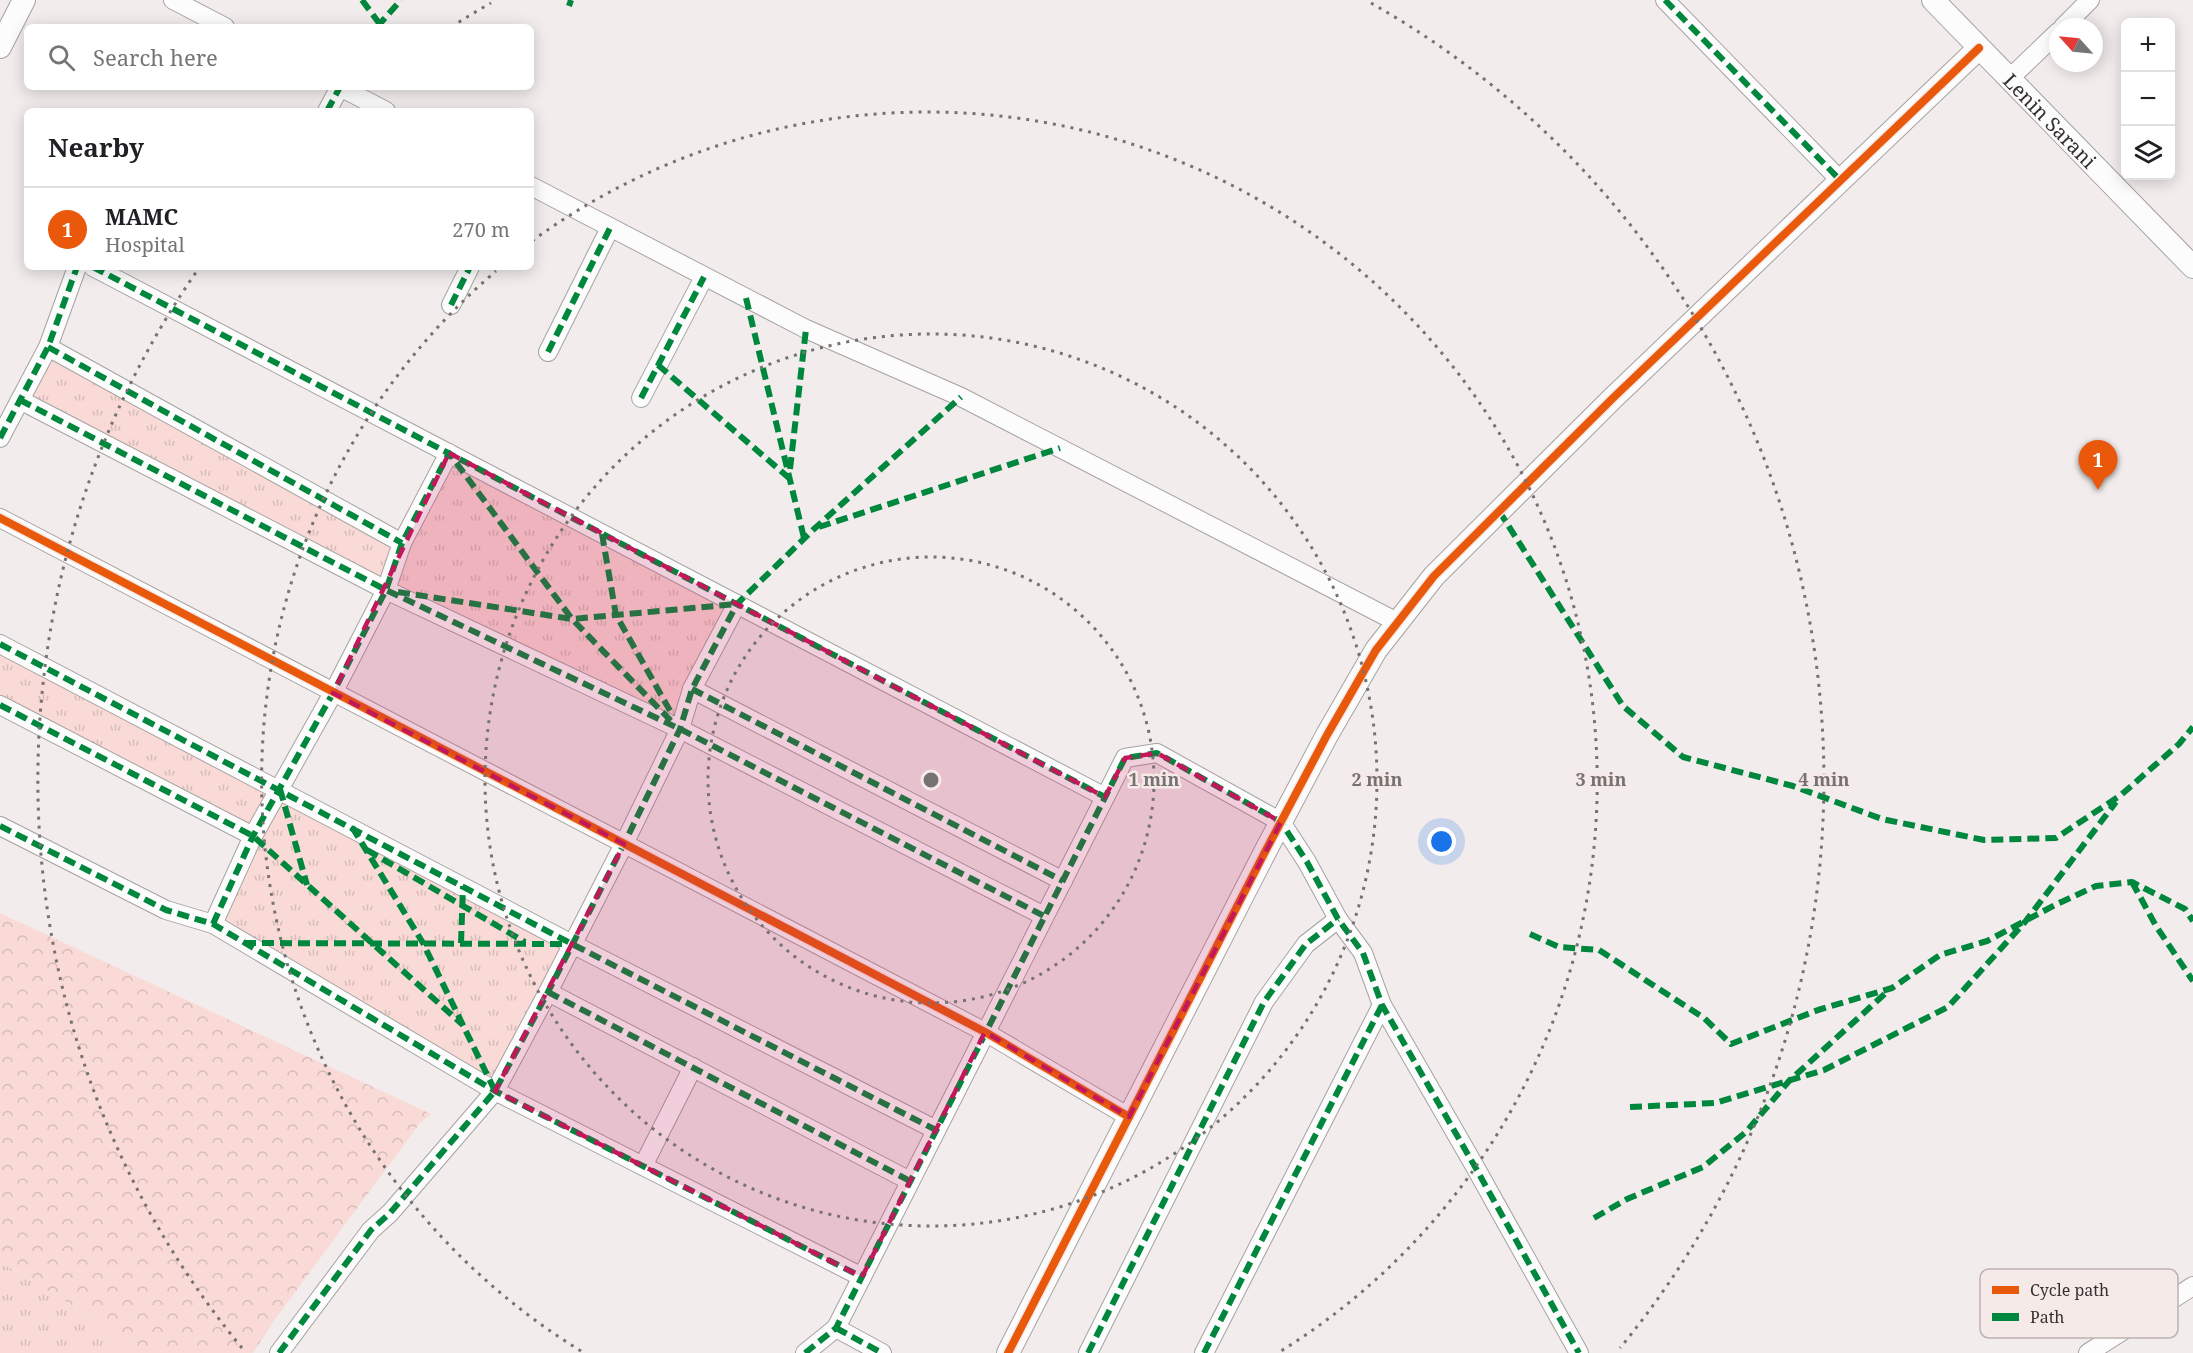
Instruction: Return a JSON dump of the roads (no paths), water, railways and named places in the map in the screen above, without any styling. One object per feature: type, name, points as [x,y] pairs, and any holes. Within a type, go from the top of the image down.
[{"type":"street","points":[[0,46],[24,0]]},
{"type":"street","points":[[173,0],[219,24]]},
{"type":"street","points":[[1665,0],[1840,180]]},
{"type":"street","name":"Lenin Sarani","points":[[1933,0],[2193,267]]},
{"type":"street","points":[[2072,18],[2090,0]]},
{"type":"street","points":[[2009,79],[2049,41]]},
{"type":"street","points":[[1008,1353],[1281,822],[1376,650],[1434,576],[1613,398],[1979,48]]},
{"type":"street","points":[[329,108],[338,90]]},
{"type":"street","points":[[346,90],[380,108]]},
{"type":"street","points":[[534,188],[806,329],[961,397],[1397,622]]},
{"type":"street","points":[[548,352],[610,228]]},
{"type":"street","points":[[0,438],[48,347],[76,270]]},
{"type":"street","points":[[99,270],[1105,797]]},
{"type":"street","points":[[451,305],[468,270]]},
{"type":"street","points":[[641,398],[704,276]]},
{"type":"street","points":[[48,347],[402,543]]},
{"type":"street","points":[[20,400],[386,590],[680,729],[1044,916]]},
{"type":"street","points":[[213,924],[253,836],[333,693],[386,590],[402,543],[448,453]]},
{"type":"street","points":[[0,518],[985,1032],[1129,1117]]},
{"type":"street","points":[[279,1353],[371,1230],[390,1213],[495,1091],[624,844],[680,729],[692,689],[737,604]]},
{"type":"street","points":[[0,644],[572,944],[936,1130]]},
{"type":"street","points":[[692,689],[1063,881]]},
{"type":"street","points":[[0,705],[253,836]]},
{"type":"street","points":[[805,1353],[836,1328],[1125,758],[1157,753],[1281,822],[1307,862],[1338,919],[1363,953],[1382,1005],[1579,1353]]},
{"type":"street","points":[[0,826],[166,910],[213,924],[495,1091],[862,1278]]},
{"type":"street","points":[[1088,1353],[1264,1002],[1306,944],[1338,919]]},
{"type":"street","points":[[548,992],[910,1181]]},
{"type":"street","points":[[1204,1353],[1382,1005]]},
{"type":"street","points":[[643,1166],[693,1067]]},
{"type":"street","points":[[2178,1296],[2193,1286]]},
{"type":"street","points":[[836,1328],[882,1353]]},
{"type":"street","points":[[2088,1353],[2112,1338]]},
{"type":"place","name":"MAMC","points":[[2098,490]]}]
